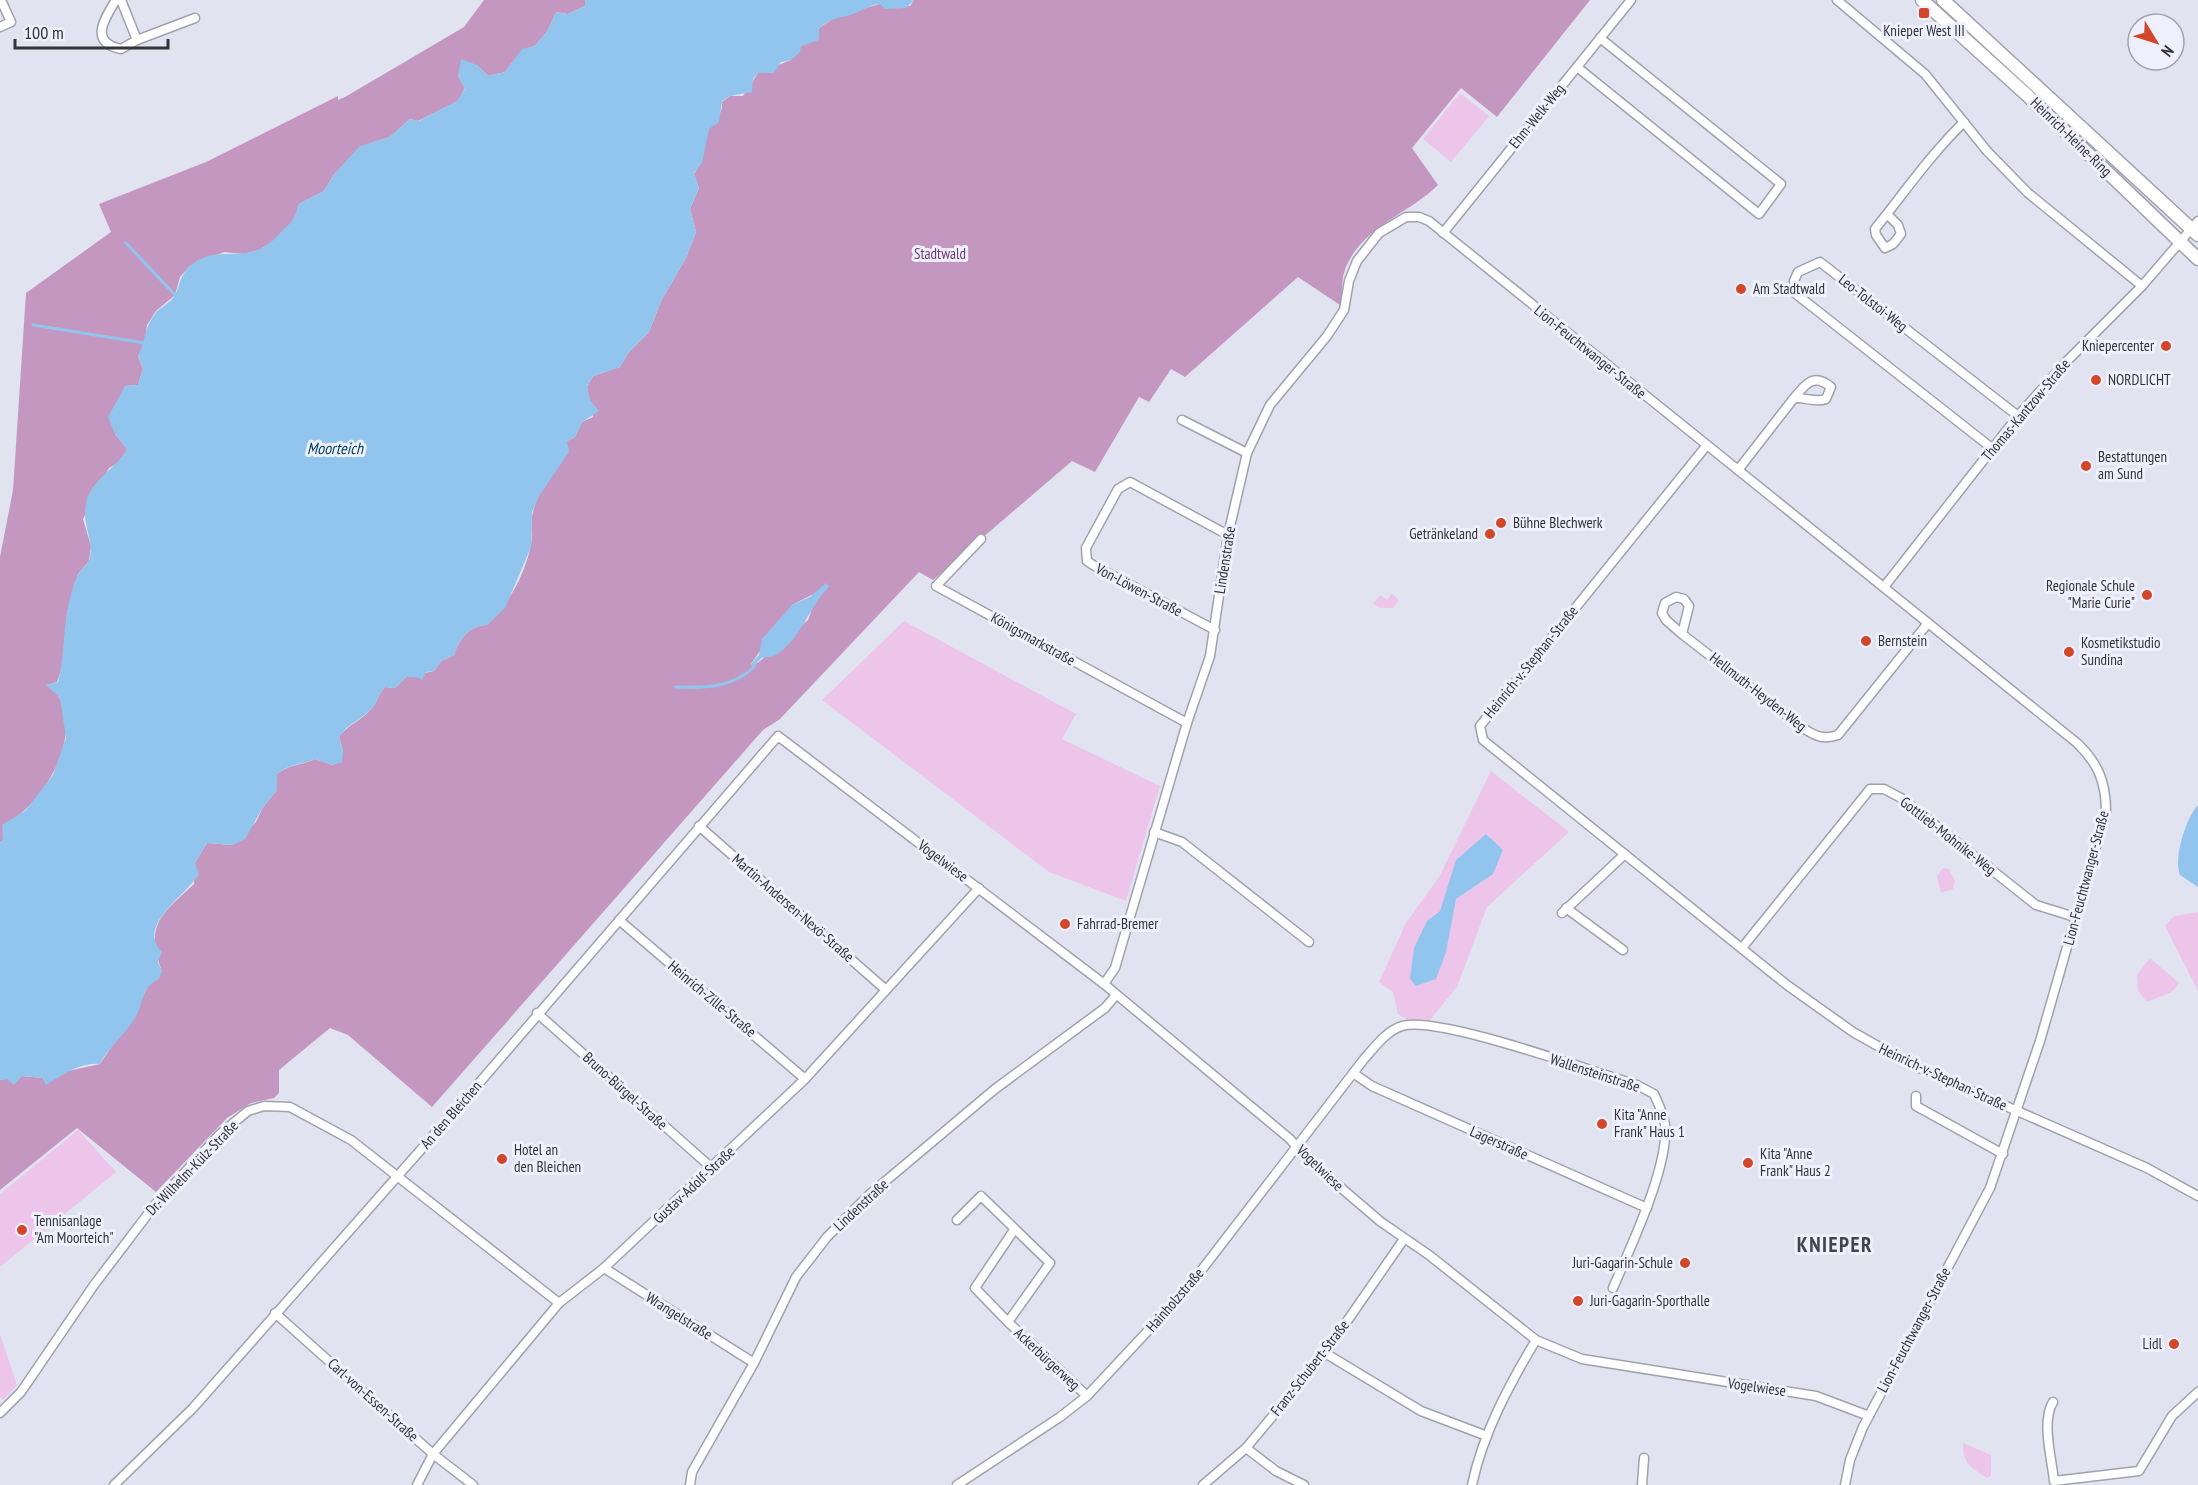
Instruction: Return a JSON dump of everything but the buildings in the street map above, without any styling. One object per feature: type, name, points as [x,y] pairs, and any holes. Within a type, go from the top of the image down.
[{"type":"main road","name":"Heinrich-Heine-Ring","points":[[1922,0],[2028,96],[2198,258]]},
{"type":"main road","name":"Heinrich-Heine-Ring","points":[[1950,2],[2196,228]]},
{"type":"street","points":[[116,0],[102,26],[102,36],[106,43],[121,49],[137,40],[195,18]]},
{"type":"street","points":[[121,0],[137,40]]},
{"type":"street","name":"Ehm-Welk-Weg","points":[[1443,233],[1631,0]]},
{"type":"street","points":[[1837,0],[1906,57],[2028,193],[2142,286]]},
{"type":"street","points":[[0,27],[11,22],[1,2]]},
{"type":"street","name":"Heinrich-Heine-Ring","points":[[1941,18],[1950,2]]},
{"type":"street","points":[[1577,67],[1759,214],[1781,184],[1600,38]]},
{"type":"street","points":[[1887,214],[1964,122]]},
{"type":"street","name":"Lindenstraße","points":[[1104,984],[1115,968],[1187,723],[1210,656],[1228,535],[1247,453],[1270,405],[1327,336],[1344,310],[1349,281],[1358,261],[1378,233],[1391,224],[1413,217],[1429,221],[1443,233]]},
{"type":"street","name":"Thomas-Kantzow-Straße","points":[[1884,587],[2018,416],[2066,362],[2196,228]]},
{"type":"street","name":"Lion-Feuchtwanger-Straße","points":[[1443,233],[2077,743],[2098,768],[2103,782],[2106,812],[2018,1112],[1982,1206],[1869,1416]]},
{"type":"street","name":"Leo-Tolstoi-Weg","points":[[1993,449],[1796,294],[1794,281],[1798,272],[1820,262],[2018,416]]},
{"type":"street","points":[[1738,470],[1794,398]]},
{"type":"street","points":[[1182,420],[1247,453]]},
{"type":"street","name":"Heinrich-v.-Stephan-Straße","points":[[1707,445],[1480,726],[1483,740],[1816,1007],[1882,1050],[2148,1168],[2198,1196]]},
{"type":"street","name":"Von-Löwen-Straße","points":[[1215,630],[1093,565],[1087,561],[1086,548],[1118,489],[1130,482],[1228,535]]},
{"type":"street","name":"Königsmarkstraße","points":[[981,539],[936,585],[1187,723]]},
{"type":"street","name":"Hellmuth-Heyden-Weg","points":[[1683,634],[1803,728],[1816,737],[1828,738],[1838,735],[1928,623]]},
{"type":"street","name":"An den Bleichen","points":[[114,1485],[193,1408],[778,736]]},
{"type":"street","name":"Vogelwiese","points":[[778,736],[1104,984],[1297,1146],[1336,1184],[1536,1341],[1582,1359],[1816,1396],[1869,1416]]},
{"type":"street","name":"Gottlieb-Mohnike-Weg","points":[[1742,948],[1870,789],[1884,789],[1901,798],[2036,905],[2075,917]]},
{"type":"street","name":"Martin-Andersen-Nexö-Straße","points":[[699,826],[886,990]]},
{"type":"street","points":[[1154,832],[1182,842],[1309,942]]},
{"type":"street","points":[[1623,950],[1564,911],[1625,854]]},
{"type":"street","name":"Gustav-Adolf-Straße","points":[[417,1485],[433,1454],[559,1303],[604,1268],[713,1169],[805,1079],[979,888]]},
{"type":"street","name":"Heinrich-Zille-Straße","points":[[619,920],[805,1079]]},
{"type":"street","name":"Lindenstraße","points":[[690,1485],[692,1473],[754,1363],[796,1277],[827,1237],[869,1195],[986,1096],[1104,1008],[1116,995]]},
{"type":"street","name":"Bruno-Bürgel-Straße","points":[[537,1013],[713,1169]]},
{"type":"street","name":"Wallensteinstraße","points":[[1353,1073],[1390,1033],[1405,1025],[1418,1024],[1448,1028],[1637,1085],[1654,1094],[1665,1124],[1662,1153],[1647,1208],[1612,1288]]},
{"type":"street","name":"Hainholzstraße","points":[[957,1485],[1060,1417],[1087,1396],[1187,1290],[1353,1073]]},
{"type":"street","name":"Lagerstraße","points":[[1353,1073],[1372,1086],[1647,1208]]},
{"type":"street","points":[[1916,1096],[1916,1106],[2003,1154]]},
{"type":"street","name":"Dr.-Wilhelm-Külz-Straße","points":[[2,1407],[21,1392],[128,1237],[212,1142],[248,1111],[271,1104],[290,1107],[351,1140],[559,1303]]},
{"type":"street","name":"Ackerbürgerweg","points":[[957,1220],[981,1196],[1050,1263],[1008,1322]]},
{"type":"street","name":"Ackerbürgerweg","points":[[1014,1230],[975,1288],[1087,1396]]},
{"type":"street","name":"Franz-Schubert-Straße","points":[[1203,1485],[1246,1448],[1325,1353],[1404,1239]]},
{"type":"street","name":"Wrangelstraße","points":[[604,1268],[754,1363]]},
{"type":"street","name":"Carl-von-Essen-Straße","points":[[275,1313],[433,1454],[473,1485]]},
{"type":"street","points":[[1472,1485],[1487,1436],[1515,1376],[1536,1341]]},
{"type":"street","points":[[1325,1353],[1421,1411],[1487,1436]]},
{"type":"street","points":[[2053,1402],[2050,1407],[2049,1430],[2054,1481],[2139,1471],[2172,1416],[2198,1392]]},
{"type":"street","points":[[1845,1485],[1850,1460],[1869,1416]]},
{"type":"street","points":[[1246,1448],[1276,1471],[1304,1485]]},
{"type":"street","points":[[1642,1485],[1644,1458]]},
{"type":"shaded area","points":[[1460,93],[1489,116],[1451,162],[1423,139]]},
{"type":"shaded area","points":[[1392,593],[1399,600],[1393,608],[1381,608],[1373,604],[1380,595],[1387,600]]},
{"type":"shaded area","points":[[904,621],[1076,714],[1062,739],[1160,786],[1126,901],[1049,872],[822,700]]},
{"type":"shaded area","points":[[1491,771],[1569,832],[1487,907],[1457,987],[1430,1020],[1409,1021],[1398,1014],[1393,992],[1379,982],[1406,923],[1439,877]],"holes":[[[1486,834],[1503,850],[1493,874],[1456,899],[1449,925],[1427,921],[1440,911],[1448,890]]]},
{"type":"shaded area","points":[[1943,868],[1949,869],[1955,881],[1953,889],[1941,893],[1937,876]]},
{"type":"shaded area","points":[[2198,912],[2198,991],[2165,926],[2174,916]]},
{"type":"shaded area","points":[[2150,958],[2179,983],[2172,992],[2147,1002],[2138,991],[2137,975]]},
{"type":"shaded area","name":"Tennisanlage \"Am Moorteich\"","points":[[78,1130],[116,1172],[0,1267],[0,1194]]},
{"type":"shaded area","points":[[0,1334],[17,1385],[3,1400],[0,1397]]},
{"type":"shaded area","points":[[1963,1443],[1991,1455],[1991,1476],[1987,1478],[1969,1464],[1964,1456]]},
{"type":"green space","points":[[484,0],[585,0],[585,6],[568,14],[556,12],[548,30],[535,46],[522,50],[505,72],[488,76],[477,65],[458,76],[465,88],[458,101],[418,121],[410,119],[390,137],[374,142],[335,173],[324,191],[299,204],[294,221],[274,241],[259,250],[244,254],[224,252],[190,266],[180,277],[175,295],[156,311],[147,325],[145,343],[138,356],[143,369],[138,385],[125,386],[118,402],[115,434],[127,449],[121,461],[109,468],[83,519],[91,546],[89,561],[78,574],[67,613],[62,668],[57,682],[47,685],[59,697],[65,715],[66,734],[62,752],[44,788],[31,804],[3,825],[3,840],[0,842],[0,557],[13,490],[26,293],[111,232],[99,204],[206,162],[338,96],[338,100],[345,97],[464,27]]},
{"type":"green space","name":"Stadtwald","points":[[914,0],[1590,0],[1497,117],[1461,88],[1412,148],[1438,185],[1372,233],[1360,245],[1344,273],[1340,305],[1298,277],[1185,377],[1171,369],[1149,402],[1139,397],[1095,472],[1072,461],[933,580],[919,572],[780,719],[763,730],[432,1107],[348,1035],[330,1028],[279,1070],[279,1093],[274,1098],[251,1103],[227,1118],[156,1192],[77,1128],[0,1190],[0,1080],[22,1076],[43,1078],[46,1084],[68,1071],[100,1064],[137,1008],[149,984],[162,971],[155,942],[159,921],[165,912],[194,884],[195,863],[207,843],[233,845],[256,822],[263,807],[277,790],[277,774],[315,759],[333,765],[343,751],[339,737],[368,712],[385,687],[395,688],[406,677],[434,671],[441,661],[454,655],[470,630],[487,625],[509,598],[528,556],[532,541],[532,516],[536,502],[560,461],[567,441],[575,437],[582,422],[593,417],[587,387],[593,376],[620,367],[628,353],[649,332],[661,301],[686,258],[696,232],[690,209],[699,188],[694,174],[700,162],[705,138],[720,113],[722,102],[730,96],[743,96],[758,73],[791,60],[801,46],[814,40],[819,28],[837,16],[880,4],[910,6]],"holes":[[[829,586],[815,601],[808,620],[753,667],[751,664],[792,605]]]},
{"type":"water","name":"Moorteich","points":[[585,0],[914,0],[906,8],[885,9],[880,4],[828,22],[819,28],[819,40],[801,46],[800,52],[791,60],[781,62],[774,73],[758,73],[753,79],[752,92],[730,96],[722,101],[719,122],[709,129],[702,163],[694,173],[699,188],[690,209],[696,232],[686,258],[661,301],[649,332],[628,353],[620,367],[593,376],[587,387],[590,400],[599,411],[582,422],[575,437],[567,441],[569,452],[539,496],[532,512],[531,547],[505,608],[487,625],[470,630],[454,655],[441,661],[434,671],[426,672],[422,680],[416,677],[406,677],[395,688],[385,687],[372,708],[339,737],[343,751],[342,762],[333,765],[315,759],[291,766],[277,774],[277,790],[263,807],[245,839],[233,845],[207,843],[195,863],[199,874],[166,911],[155,931],[155,942],[162,952],[158,962],[162,971],[159,979],[148,987],[135,1018],[100,1064],[79,1067],[46,1085],[43,1078],[22,1076],[14,1085],[7,1079],[0,1080],[0,842],[3,840],[2,825],[25,811],[53,775],[66,738],[60,698],[46,685],[58,682],[72,592],[79,573],[90,558],[91,550],[85,515],[87,499],[95,485],[118,462],[127,449],[115,434],[108,417],[125,386],[138,385],[143,369],[138,356],[152,319],[173,298],[184,274],[197,261],[214,255],[241,254],[265,246],[291,221],[299,204],[324,191],[335,173],[360,146],[390,137],[410,119],[419,121],[457,101],[465,89],[458,76],[461,59],[477,65],[488,76],[505,72],[522,49],[535,46],[548,30],[556,12],[568,14],[585,6]]},
{"type":"water","points":[[826,583],[829,586],[794,638],[777,654],[761,658],[754,667],[751,664],[759,655],[762,639],[792,605],[810,597]]},
{"type":"water","points":[[2198,805],[2198,887],[2180,875],[2178,859],[2185,828]]},
{"type":"water","points":[[1486,834],[1503,850],[1493,874],[1456,899],[1446,952],[1436,979],[1416,986],[1410,979],[1414,948],[1427,921],[1440,911],[1456,860]]},
{"type":"waterway","points":[[126,243],[175,295]]},
{"type":"waterway","points":[[33,325],[145,343]]},
{"type":"waterway","points":[[676,687],[708,687],[727,683],[746,674],[754,667]]},
{"type":"place","name":"Knieper West III","points":[[1924,13]]},
{"type":"place","name":"Am Stadtwald","points":[[1741,289]]},
{"type":"place","name":"Kniepercenter","points":[[2166,346]]},
{"type":"place","name":"NORDLICHT","points":[[2096,380]]},
{"type":"place","name":"Bestattungen am Sund","points":[[2086,466]]},
{"type":"place","name":"Bühne Blechwerk","points":[[1501,523]]},
{"type":"place","name":"Getränkeland","points":[[1490,534]]},
{"type":"place","name":"Regionale Schule \"Marie Curie\"","points":[[2147,595]]},
{"type":"place","name":"Bernstein","points":[[1866,641]]},
{"type":"place","name":"Kosmetikstudio Sundina","points":[[2069,652]]},
{"type":"place","name":"Fahrrad-Bremer","points":[[1065,924]]},
{"type":"place","name":"Kita \"Anne Frank\" Haus 1","points":[[1602,1124]]},
{"type":"place","name":"Hotel an den Bleichen","points":[[502,1159]]},
{"type":"place","name":"Kita \"Anne Frank\" Haus 2","points":[[1748,1163]]},
{"type":"place","name":"Tennisanlage \"Am Moorteich\"","points":[[22,1230]]},
{"type":"place","name":"Juri-Gagarin-Schule","points":[[1685,1263]]},
{"type":"place","name":"Juri-Gagarin-Sporthalle","points":[[1578,1301]]},
{"type":"place","name":"Lidl","points":[[2174,1344]]},
{"type":"district","name":"KNIEPER","points":[[1835,1245]]}]
